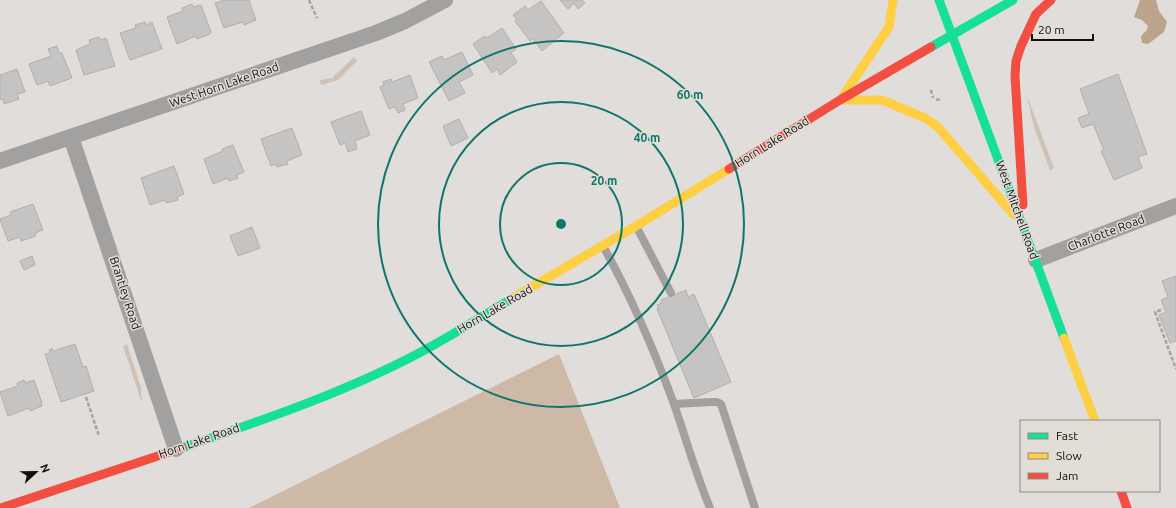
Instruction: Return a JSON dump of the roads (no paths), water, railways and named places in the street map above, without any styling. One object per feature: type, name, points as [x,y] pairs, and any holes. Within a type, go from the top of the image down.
[{"type":"main road","points":[[840,100],[889,27],[893,0]]},
{"type":"main road","name":"West Mitchell Road","points":[[939,0],[1095,420]]},
{"type":"main road","name":"Horn Lake Road","points":[[2,508],[304,405],[387,369],[421,352],[636,226],[840,100],[1013,0]]},
{"type":"main road","points":[[1024,226],[1015,76],[1016,61],[1036,14],[1051,0]]},
{"type":"main road","points":[[840,100],[882,100],[925,118],[938,127],[1024,226]]},
{"type":"main road","points":[[1121,492],[1127,508]]},
{"type":"street","name":"West Horn Lake Road","points":[[0,161],[376,33],[405,21],[444,0]]},
{"type":"street","name":"Brantley Road","points":[[71,137],[176,449]]},
{"type":"street","name":"Charlotte Road","points":[[1036,260],[1176,206]]},
{"type":"lane","points":[[636,226],[654,257],[671,292]]},
{"type":"lane","points":[[603,245],[625,285],[674,404],[696,472],[710,508]]},
{"type":"lane","points":[[674,404],[712,402],[718,402],[721,404],[755,508]]}]
